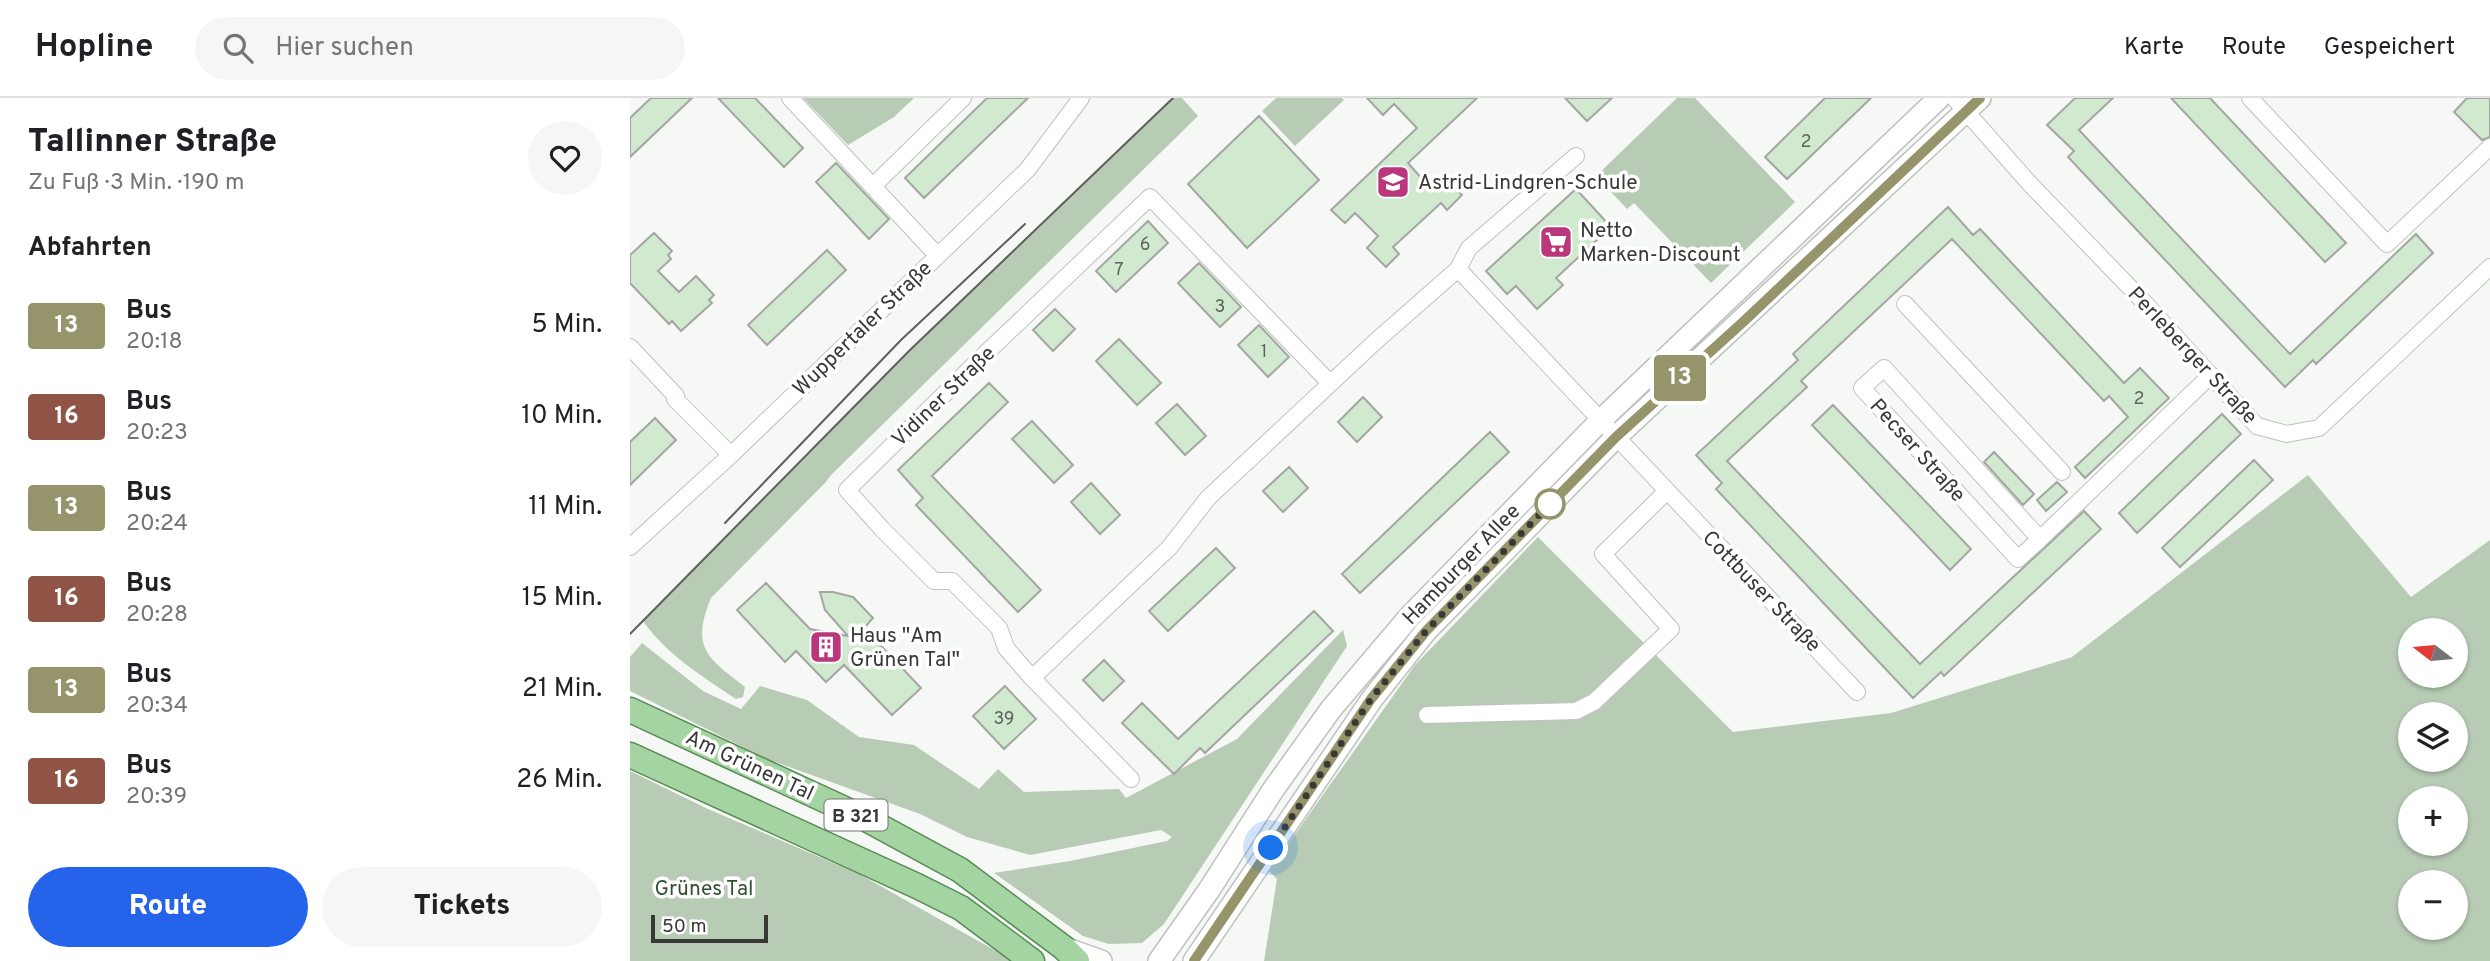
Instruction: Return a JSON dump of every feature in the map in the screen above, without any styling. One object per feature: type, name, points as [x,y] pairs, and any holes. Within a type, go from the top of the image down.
[{"type":"main road","name":"Am Grünen Tal","points":[[630,710],[866,819],[960,870],[1071,955]]},
{"type":"main road","name":"Am Grünen Tal","points":[[630,755],[961,908],[1032,961]]},
{"type":"street","points":[[790,98],[937,255]]},
{"type":"street","points":[[873,186],[963,98]]},
{"type":"street","name":"Wuppertaler Straße","points":[[630,547],[731,455],[1028,169],[1081,98]]},
{"type":"street","name":"Hamburger Allee","points":[[1165,952],[1209,890],[1273,790],[1331,709],[1410,616],[1600,421],[1939,98]]},
{"type":"street","points":[[2250,98],[2386,244],[2490,147]]},
{"type":"street","name":"Hamburger Allee","points":[[1194,961],[1371,699],[1426,631],[1616,437],[1967,103]]},
{"type":"street","name":"Perleberger Straße","points":[[1967,103],[2029,184],[2257,426],[2287,434],[2319,428],[2490,267]]},
{"type":"street","points":[[1032,678],[1169,548],[1208,498],[1330,383],[1458,269],[1469,248],[1576,156]]},
{"type":"street","name":"Vidiner Straße","points":[[1130,779],[1032,678],[1006,648],[999,628],[952,581],[934,581],[847,490],[1150,197],[1330,383]]},
{"type":"street","name":"Cottbuser Straße","points":[[1458,269],[1857,691]]},
{"type":"street","points":[[1905,304],[2062,472]]},
{"type":"street","points":[[630,347],[676,396],[675,399],[731,455]]},
{"type":"street","name":"Pecser Straße","points":[[2040,538],[1884,368],[1861,388],[2018,559],[2211,375]]},
{"type":"street","points":[[1427,715],[1576,711],[1594,702],[1671,629],[1603,554],[1667,491]]},
{"type":"street","points":[[1141,961],[1165,952]]},
{"type":"street","points":[[1071,955],[1101,961]]},
{"type":"green space","points":[[803,98],[914,98],[894,117],[848,145]]},
{"type":"green space","points":[[1173,98],[1182,98],[1198,116],[831,475],[711,598],[702,629],[706,650],[721,668],[745,687],[743,697],[736,699],[674,655],[643,621],[910,350]]},
{"type":"green space","points":[[1276,98],[1344,100],[1295,146],[1262,111]]},
{"type":"green space","points":[[1677,98],[1695,98],[1795,202],[1711,283],[1634,203],[1627,209],[1596,176]]},
{"type":"green space","points":[[2308,475],[2411,597],[2490,540],[2490,961],[1264,961],[1277,879],[1269,871],[1415,665],[1538,537],[1733,732],[1891,713],[2072,657]]},
{"type":"green space","points":[[1343,630],[1347,646],[1164,924],[1142,943],[1109,944],[1083,936],[994,873],[1070,861],[1167,841],[1172,837],[1161,830],[1030,855],[967,837],[920,814],[767,759],[630,691],[630,657],[642,643],[703,691],[741,709],[760,686],[807,700],[859,737],[914,745],[979,789],[998,769],[1024,792],[1119,789],[1126,798],[1237,739]]},
{"type":"green space","name":"Grünes Tal","points":[[630,771],[708,809],[859,874],[1014,961],[630,961]]},
{"type":"building","points":[[651,98],[692,98],[630,157],[630,118]]},
{"type":"building","points":[[718,98],[755,98],[803,148],[784,167]]},
{"type":"building","points":[[987,98],[1028,98],[924,198],[905,178]]},
{"type":"building","name":"Astrid-Lindgren-Schule","points":[[1367,98],[1477,98],[1408,163],[1430,188],[1443,175],[1462,195],[1447,210],[1441,203],[1393,247],[1399,254],[1386,267],[1367,248],[1378,236],[1355,213],[1345,223],[1331,210],[1417,128],[1394,104],[1383,115]]},
{"type":"building","points":[[1565,98],[1612,98],[1587,121]]},
{"type":"building","points":[[1825,98],[1871,98],[1787,179],[1765,157]]},
{"type":"building","points":[[2075,98],[2113,98],[2079,130],[2290,354],[2416,234],[2433,253],[2316,364],[2313,360],[2285,387],[2068,157],[2074,151],[2047,125]]},
{"type":"building","points":[[2171,98],[2210,98],[2346,243],[2325,262]]},
{"type":"building","points":[[2467,98],[2490,98],[2490,137],[2482,140],[2454,112]]},
{"type":"building","points":[[1259,116],[1319,180],[1247,248],[1188,184]]},
{"type":"building","points":[[836,163],[889,219],[869,239],[816,182]]},
{"type":"building","name":"Netto Marken-Discount","points":[[1576,189],[1611,227],[1556,278],[1563,285],[1537,309],[1516,286],[1507,294],[1486,271]]},
{"type":"building","points":[[1948,207],[1973,235],[1980,229],[2124,383],[2140,368],[2169,398],[2085,478],[2075,467],[2128,417],[2109,396],[2104,401],[1952,239],[1801,381],[1807,387],[1727,461],[1920,664],[2084,511],[2101,529],[1944,676],[1941,672],[1913,698],[1716,489],[1722,483],[1696,455],[1798,360],[1793,354]]},
{"type":"building","points":[[1148,221],[1168,243],[1116,292],[1096,271]]},
{"type":"building","points":[[654,233],[672,251],[668,255],[671,259],[658,271],[679,292],[696,276],[714,295],[709,300],[712,303],[681,331],[672,321],[669,324],[630,283],[630,255]]},
{"type":"building","points":[[827,250],[846,270],[767,345],[748,325]]},
{"type":"building","points":[[1199,263],[1241,307],[1220,327],[1178,283]]},
{"type":"building","points":[[1055,309],[1075,329],[1053,351],[1033,330]]},
{"type":"building","points":[[1259,325],[1289,357],[1268,377],[1238,345]]},
{"type":"building","points":[[1119,339],[1161,383],[1137,405],[1096,361]]},
{"type":"building","points":[[989,383],[1008,402],[932,476],[1041,590],[1018,612],[916,505],[923,498],[898,470]]},
{"type":"building","points":[[1363,397],[1382,417],[1357,442],[1338,422]]},
{"type":"building","points":[[1177,404],[1206,436],[1185,455],[1156,423]]},
{"type":"building","points":[[1833,405],[1971,549],[1950,570],[1812,425]]},
{"type":"building","points":[[2222,414],[2241,434],[2137,533],[2119,513]]},
{"type":"building","points":[[655,418],[676,440],[630,485],[630,442]]},
{"type":"building","points":[[1032,421],[1073,465],[1054,483],[1012,439]]},
{"type":"building","points":[[1490,432],[1509,452],[1360,593],[1342,574]]},
{"type":"building","points":[[1994,452],[2034,494],[2023,505],[1984,462]]},
{"type":"building","points":[[2254,460],[2273,480],[2180,567],[2162,548]]},
{"type":"building","points":[[1289,467],[1308,488],[1283,512],[1263,491]]},
{"type":"building","points":[[2057,482],[2067,492],[2046,511],[2037,500]]},
{"type":"building","points":[[1091,483],[1120,515],[1100,534],[1071,502]]},
{"type":"building","points":[[1216,548],[1235,568],[1168,631],[1149,611]]},
{"type":"building","name":"Haus \"Am Grünen Tal\"","points":[[766,583],[810,629],[848,636],[825,610],[820,592],[853,597],[873,618],[864,628],[921,688],[892,715],[844,665],[826,682],[796,651],[785,662],[737,610]]},
{"type":"building","points":[[1314,611],[1333,631],[1205,753],[1200,748],[1174,774],[1122,723],[1142,703],[1178,739]]},
{"type":"building","points":[[1104,660],[1124,681],[1103,701],[1083,680]]},
{"type":"building","points":[[1005,686],[1036,719],[1004,749],[973,716]]},
{"type":"tram line","points":[[630,634],[910,350],[1173,98]]},
{"type":"tram line","points":[[725,523],[901,340],[1025,224]]},
{"type":"bus line","name":"13","points":[[1194,961],[1371,699],[1426,631],[1616,437],[1742,323],[1980,98]]},
{"type":"place","name":"Astrid-Lindgren-Schule","points":[[1393,182]]},
{"type":"place","name":"Netto Marken-Discount","points":[[1556,242]]},
{"type":"place","name":"Haus \"Am Grünen Tal\"","points":[[826,647]]},
{"type":"route","points":[[1271,848],[1371,699],[1426,631],[1550,504]]}]
